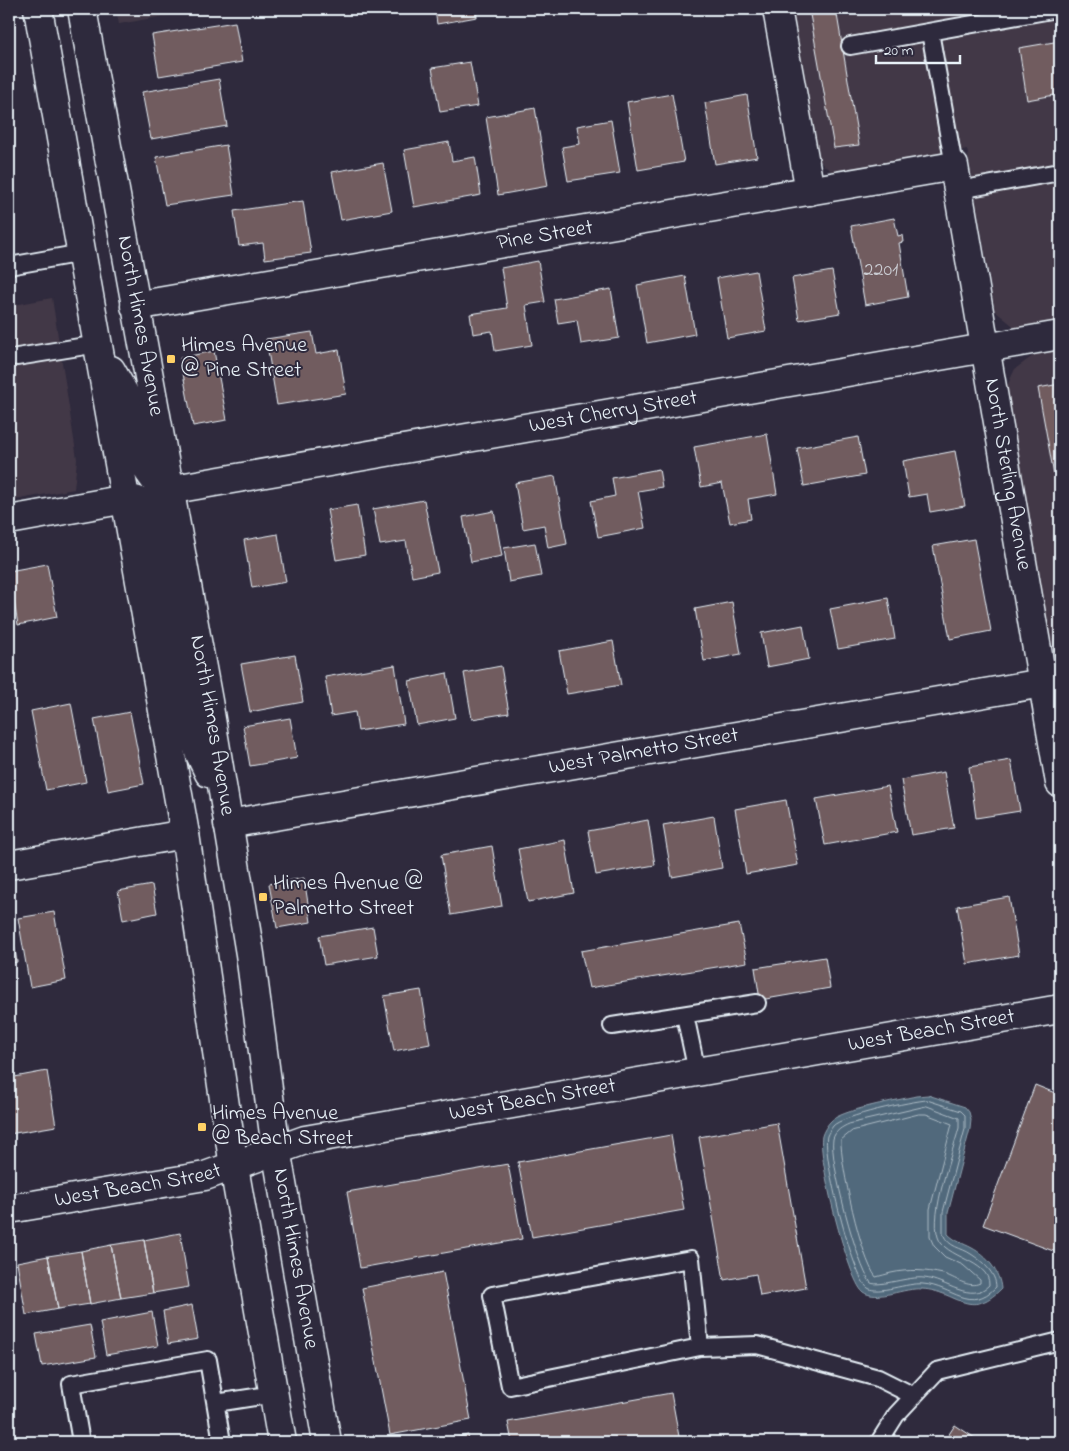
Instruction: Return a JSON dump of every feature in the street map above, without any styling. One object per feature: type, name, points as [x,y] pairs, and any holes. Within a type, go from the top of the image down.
[{"type":"street","name":"North Himes Avenue","points":[[38,9],[185,834],[234,1167],[282,1442]]},
{"type":"street","name":"North Himes Avenue","points":[[82,9],[226,812],[250,954],[276,1149],[328,1442]]},
{"type":"street","points":[[777,9],[810,191]]},
{"type":"street","name":"Pine Street","points":[[135,306],[810,191],[956,178]]},
{"type":"street","name":"North Sterling Avenue","points":[[956,178],[986,348],[1052,682],[1060,783]]},
{"type":"street","name":"West Cherry Street","points":[[168,490],[1060,335]]},
{"type":"street","points":[[98,344],[130,408],[137,444],[147,468],[156,482],[168,490]]},
{"type":"street","points":[[9,520],[126,500],[134,499],[142,503],[153,519],[190,723],[199,752],[226,812]]},
{"type":"street","name":"West Palmetto Street","points":[[226,812],[1052,682]]},
{"type":"street","points":[[9,865],[185,834]]},
{"type":"street","name":"West Beach Street","points":[[9,1209],[205,1176],[305,1140],[1060,1008]]},
{"type":"lane","points":[[850,46],[1057,9]]},
{"type":"lane","points":[[930,32],[956,178],[1060,172]]},
{"type":"lane","points":[[9,266],[82,254]]},
{"type":"lane","points":[[17,357],[98,344]]},
{"type":"lane","points":[[612,1026],[757,1003]]},
{"type":"lane","points":[[685,1015],[697,1072]]},
{"type":"lane","points":[[700,1347],[691,1259],[492,1295],[510,1386],[700,1347],[756,1345],[878,1378],[914,1396]]},
{"type":"lane","points":[[879,1442],[896,1415],[937,1371],[1060,1341]]},
{"type":"lane","points":[[81,1442],[71,1384],[208,1360],[222,1442]]},
{"type":"lane","points":[[216,1404],[274,1394]]},
{"type":"shaded area","points":[[116,9],[204,9],[119,24]]},
{"type":"shaded area","points":[[788,9],[1060,9],[1060,321],[1017,329],[995,311],[967,149],[844,174],[836,174],[823,165],[816,155]]},
{"type":"shaded area","points":[[52,298],[77,459],[74,489],[9,501],[9,306]]},
{"type":"shaded area","points":[[1060,348],[1060,659],[1053,653],[1008,405],[1007,386],[1015,369],[1034,355]]},
{"type":"water","points":[[928,1095],[965,1107],[969,1112],[971,1120],[948,1213],[948,1234],[983,1255],[992,1265],[998,1277],[1001,1289],[980,1303],[971,1304],[945,1294],[922,1289],[883,1295],[869,1295],[863,1292],[857,1283],[850,1265],[835,1217],[824,1167],[822,1148],[822,1136],[829,1123],[845,1113],[916,1096]]},
{"type":"building","points":[[435,9],[476,9],[477,17],[437,24]]},
{"type":"building","points":[[809,9],[836,9],[859,145],[834,148]]},
{"type":"building","points":[[235,22],[242,62],[159,76],[152,35]]},
{"type":"building","points":[[1060,41],[1060,94],[1027,100],[1019,48]]},
{"type":"building","points":[[470,62],[478,106],[440,112],[432,68]]},
{"type":"building","points":[[219,79],[227,126],[151,139],[142,92]]},
{"type":"building","points":[[672,94],[684,162],[638,170],[627,102]]},
{"type":"building","points":[[747,95],[757,157],[715,164],[705,103]]},
{"type":"building","points":[[535,108],[548,186],[498,195],[486,117]]},
{"type":"building","points":[[611,120],[620,173],[568,181],[562,147],[580,144],[577,126]]},
{"type":"building","points":[[449,142],[452,161],[475,157],[481,195],[414,207],[404,150]]},
{"type":"building","points":[[226,145],[234,195],[165,205],[156,157]]},
{"type":"building","points":[[383,163],[392,211],[341,220],[332,172]]},
{"type":"building","points":[[303,201],[311,253],[265,259],[263,243],[239,246],[234,211]]},
{"type":"building","points":[[894,218],[898,236],[902,235],[903,242],[899,243],[908,297],[865,305],[851,226]]},
{"type":"building","points":[[538,261],[545,302],[526,305],[532,345],[495,351],[492,331],[473,334],[470,314],[507,308],[501,268]]},
{"type":"building","points":[[756,271],[766,331],[727,338],[717,278]]},
{"type":"building","points":[[832,271],[840,313],[799,320],[792,278]]},
{"type":"building","points":[[685,276],[695,334],[647,343],[637,285]]},
{"type":"building","points":[[611,289],[619,338],[581,344],[577,320],[558,323],[554,299]]},
{"type":"building","points":[[312,332],[316,354],[339,350],[346,394],[277,405],[266,339]]},
{"type":"building","points":[[214,351],[227,420],[193,426],[180,358]]},
{"type":"building","points":[[1060,384],[1060,485],[1056,486],[1038,388]]},
{"type":"building","points":[[767,434],[777,494],[748,499],[751,519],[730,523],[722,483],[701,487],[694,447]]},
{"type":"building","points":[[858,437],[865,475],[804,486],[797,448]]},
{"type":"building","points":[[955,451],[965,506],[930,512],[927,494],[909,497],[903,461]]},
{"type":"building","points":[[659,469],[662,487],[638,491],[645,528],[598,537],[591,501],[615,496],[612,478]]},
{"type":"building","points":[[555,476],[567,544],[548,548],[544,525],[523,529],[515,483]]},
{"type":"building","points":[[424,500],[438,572],[412,577],[406,541],[380,545],[373,509]]},
{"type":"building","points":[[357,505],[365,555],[336,560],[327,510]]},
{"type":"building","points":[[494,511],[502,556],[471,562],[463,517]]},
{"type":"building","points":[[278,534],[286,582],[252,588],[244,540]]},
{"type":"building","points":[[974,539],[991,631],[950,639],[933,546]]},
{"type":"building","points":[[535,543],[541,576],[509,582],[504,548]]},
{"type":"building","points":[[47,564],[57,617],[18,625],[9,571]]},
{"type":"building","points":[[888,598],[895,639],[838,649],[830,609]]},
{"type":"building","points":[[732,602],[741,654],[704,661],[695,609]]},
{"type":"building","points":[[803,625],[809,659],[767,667],[761,633]]},
{"type":"building","points":[[613,641],[621,685],[567,694],[559,651]]},
{"type":"building","points":[[295,655],[303,702],[250,712],[241,664]]},
{"type":"building","points":[[395,665],[404,724],[358,731],[355,712],[331,716],[325,677]]},
{"type":"building","points":[[501,666],[509,713],[472,719],[464,673]]},
{"type":"building","points":[[447,673],[455,718],[417,725],[409,681]]},
{"type":"building","points":[[71,703],[86,782],[46,790],[31,711]]},
{"type":"building","points":[[130,712],[144,784],[108,791],[94,719]]},
{"type":"building","points":[[290,718],[297,758],[250,766],[243,726]]},
{"type":"building","points":[[1011,760],[1020,811],[976,818],[969,767]]},
{"type":"building","points":[[944,772],[954,828],[911,835],[901,780]]},
{"type":"building","points":[[888,786],[897,832],[825,845],[816,799]]},
{"type":"building","points":[[786,800],[798,865],[746,874],[735,809]]},
{"type":"building","points":[[714,816],[722,868],[672,877],[663,825]]},
{"type":"building","points":[[648,820],[655,865],[596,875],[588,831]]},
{"type":"building","points":[[565,840],[574,893],[528,902],[518,849]]},
{"type":"building","points":[[492,846],[502,906],[451,915],[441,855]]},
{"type":"building","points":[[304,878],[311,922],[277,928],[269,884]]},
{"type":"building","points":[[152,885],[157,913],[123,920],[118,891]]},
{"type":"building","points":[[1009,897],[1019,955],[967,964],[957,906]]},
{"type":"building","points":[[54,912],[66,980],[30,987],[18,918]]},
{"type":"building","points":[[9,914],[17,962],[9,964]]},
{"type":"building","points":[[739,924],[747,962],[589,988],[581,951]]},
{"type":"building","points":[[373,927],[378,956],[324,965],[319,936]]},
{"type":"building","points":[[825,957],[830,988],[760,1000],[755,968]]},
{"type":"building","points":[[421,990],[430,1044],[394,1051],[384,996]]},
{"type":"building","points":[[47,1071],[56,1126],[9,1134],[9,1078]]},
{"type":"building","points":[[1035,1085],[1060,1095],[1060,1241],[1056,1252],[983,1225]]},
{"type":"building","points":[[777,1123],[806,1288],[760,1296],[756,1274],[724,1280],[699,1137]]},
{"type":"building","points":[[671,1135],[684,1210],[532,1237],[518,1162]]},
{"type":"building","points":[[508,1164],[522,1239],[360,1268],[347,1192]]},
{"type":"building","points":[[180,1233],[189,1287],[153,1293],[144,1240]]},
{"type":"building","points":[[144,1240],[153,1293],[121,1298],[111,1245]]},
{"type":"building","points":[[111,1245],[121,1298],[90,1304],[81,1251]]},
{"type":"building","points":[[81,1251],[90,1304],[58,1309],[48,1256]]},
{"type":"building","points":[[48,1256],[58,1309],[26,1315],[17,1262]]},
{"type":"building","points":[[443,1272],[471,1420],[390,1435],[362,1288]]},
{"type":"building","points":[[192,1305],[198,1339],[168,1344],[163,1311]]},
{"type":"building","points":[[152,1312],[158,1346],[106,1355],[100,1322]]},
{"type":"building","points":[[90,1325],[96,1357],[42,1366],[36,1334]]},
{"type":"building","points":[[671,1393],[680,1442],[512,1442],[508,1422]]},
{"type":"building","points":[[955,1425],[981,1442],[944,1442]]},
{"type":"building","points":[[468,1435],[469,1442],[434,1442]]},
{"type":"place","name":"Himes Avenue @ Pine Street","points":[[171,359]]},
{"type":"place","name":"Himes Avenue @ Palmetto Street","points":[[263,897]]},
{"type":"place","name":"Himes Avenue @ Beach Street","points":[[202,1127]]}]
